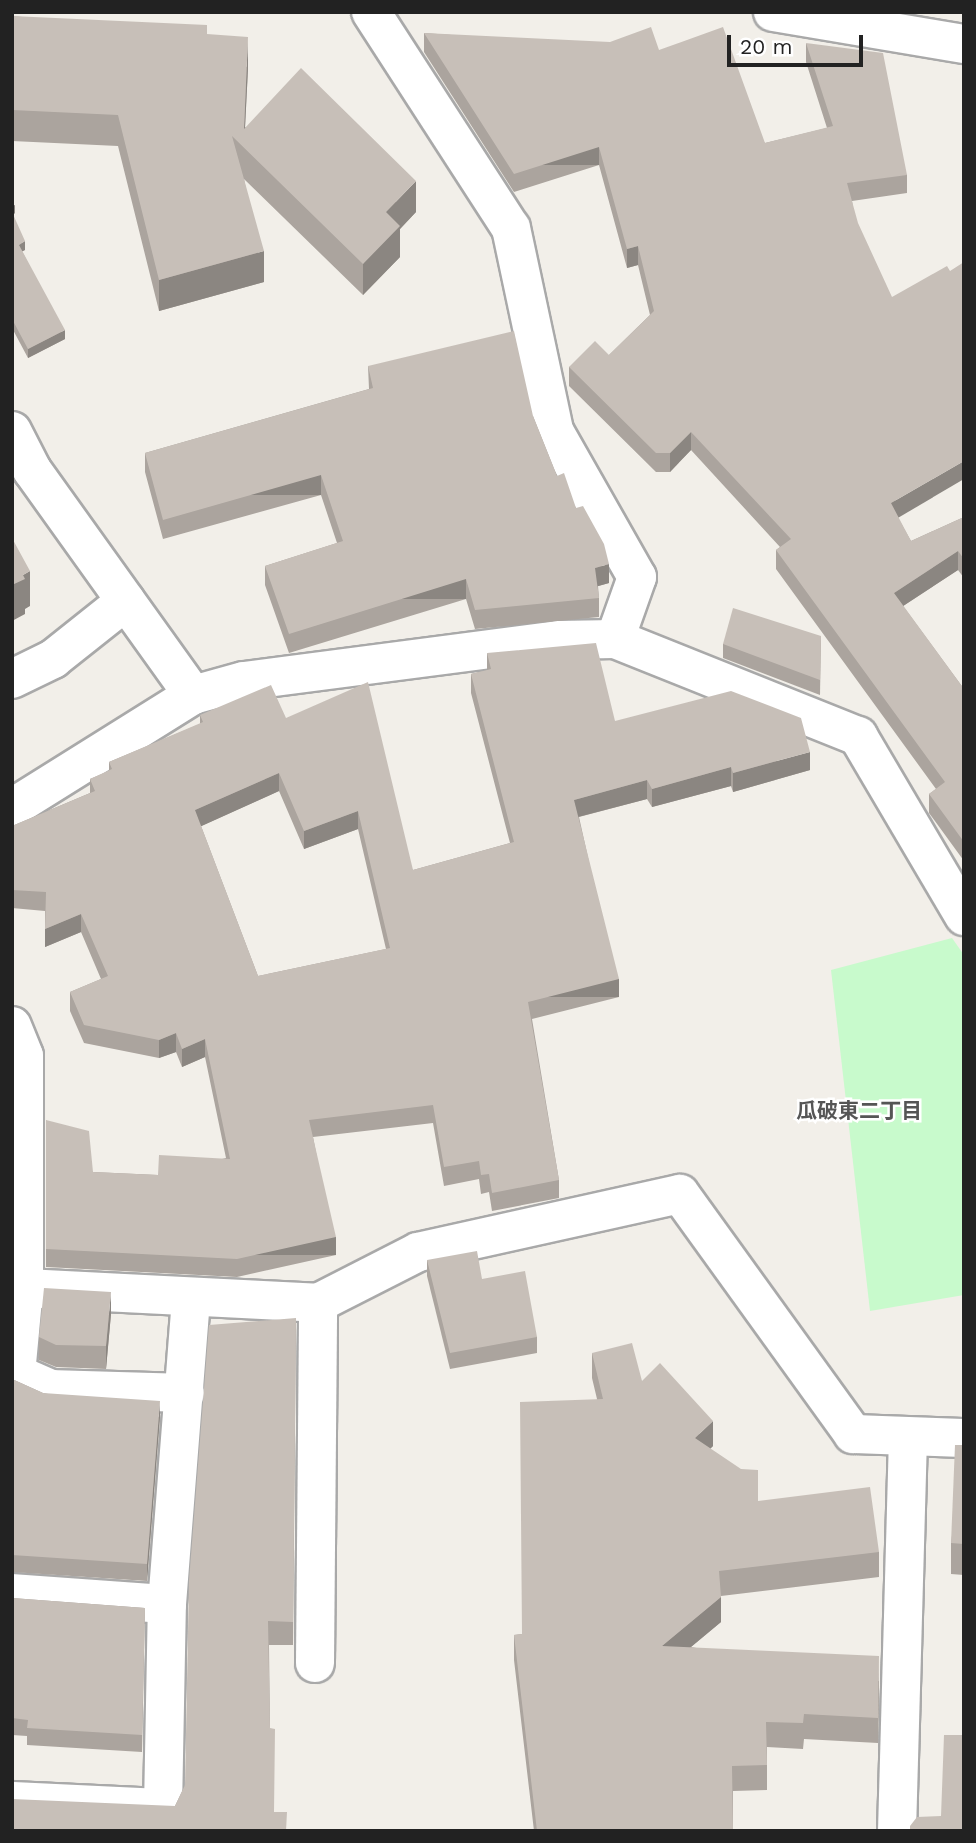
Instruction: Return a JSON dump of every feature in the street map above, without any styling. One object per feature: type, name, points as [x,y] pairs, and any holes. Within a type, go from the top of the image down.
[{"type":"street","points":[[371,12],[510,228],[554,431],[637,577],[615,639]]},
{"type":"street","points":[[773,12],[964,44]]},
{"type":"street","points":[[12,431],[32,470],[193,695]]},
{"type":"street","points":[[12,679],[53,659],[126,601]]},
{"type":"street","points":[[12,808],[193,695],[244,681],[558,640],[615,639],[858,736],[964,916]]},
{"type":"street","points":[[12,1026],[24,1056],[24,1288],[14,1373],[51,1390],[185,1392]]},
{"type":"street","points":[[24,1288],[318,1303],[418,1252],[680,1194],[853,1434],[964,1438]]},
{"type":"street","points":[[12,1801],[163,1808],[167,1604],[191,1298]]},
{"type":"street","points":[[315,1663],[318,1303]]},
{"type":"street","points":[[897,1831],[908,1438]]},
{"type":"street","points":[[12,1593],[167,1604]]},
{"type":"green space","points":[[952,938],[964,955],[964,1295],[870,1311],[831,970]]},
{"type":"building","points":[[12,16],[207,25],[207,34],[248,37],[244,129],[301,68],[416,181],[386,212],[400,226],[363,264],[232,136],[264,251],[159,280],[118,115],[12,110]]},
{"type":"building","points":[[651,27],[659,50],[723,27],[765,143],[833,126],[806,43],[883,53],[907,175],[847,183],[858,223],[892,297],[947,266],[950,271],[964,262],[964,461],[891,503],[911,541],[964,517],[964,559],[958,551],[894,593],[964,689],[964,842],[929,794],[945,782],[776,550],[791,539],[691,432],[670,453],[656,453],[569,367],[595,341],[609,355],[654,311],[638,246],[627,249],[599,147],[514,174],[424,33],[610,42]]},
{"type":"building","points":[[12,212],[25,241],[19,245],[65,330],[28,349],[12,319]]},
{"type":"building","points":[[514,331],[533,416],[557,476],[564,473],[576,508],[583,506],[604,544],[609,564],[595,568],[599,598],[475,610],[466,579],[289,634],[265,566],[343,541],[321,475],[163,520],[145,453],[373,388],[368,366]]},
{"type":"building","points":[[12,538],[30,571],[23,575],[25,579],[12,585]]},
{"type":"building","points":[[733,608],[821,636],[820,680],[723,644]]},
{"type":"building","points":[[596,643],[615,721],[731,691],[801,718],[810,752],[733,773],[731,767],[652,789],[647,780],[574,800],[619,979],[528,1002],[559,1180],[492,1193],[489,1174],[481,1175],[479,1161],[444,1167],[433,1105],[309,1120],[336,1237],[237,1259],[46,1249],[46,1120],[89,1131],[93,1172],[158,1175],[159,1155],[230,1159],[205,1039],[182,1049],[176,1033],[159,1040],[84,1025],[70,992],[108,976],[81,914],[45,929],[46,892],[12,890],[12,826],[95,791],[90,779],[112,769],[109,762],[203,722],[200,715],[271,685],[286,718],[368,682],[413,870],[514,842],[471,674],[491,669],[487,653]],"holes":[[[279,773],[304,831],[358,811],[390,948],[258,976],[195,810]]]},
{"type":"building","points":[[477,1251],[482,1279],[525,1271],[537,1337],[450,1353],[427,1260]]},
{"type":"building","points":[[44,1288],[111,1292],[106,1346],[56,1345],[39,1337]]},
{"type":"building","points":[[296,1318],[293,1622],[268,1621],[270,1728],[275,1729],[274,1812],[287,1812],[286,1831],[12,1831],[12,1799],[175,1806],[185,1785],[189,1581],[209,1325]]},
{"type":"building","points":[[632,1343],[642,1381],[660,1363],[713,1421],[695,1438],[741,1469],[758,1470],[758,1501],[870,1487],[879,1552],[719,1571],[721,1597],[662,1646],[879,1656],[878,1718],[804,1714],[803,1723],[766,1722],[767,1765],[732,1766],[733,1831],[537,1831],[514,1635],[522,1634],[520,1402],[603,1399],[592,1353]]},
{"type":"building","points":[[12,1379],[43,1393],[160,1401],[147,1564],[12,1555]]},
{"type":"building","points":[[955,1445],[964,1445],[964,1544],[951,1543]]},
{"type":"building","points":[[12,1598],[145,1608],[142,1735],[27,1728],[28,1720],[12,1718]]},
{"type":"building","points":[[944,1735],[964,1735],[964,1831],[910,1831],[910,1826],[917,1817],[941,1816]]},
{"type":"district","name":"瓜破東二丁目","points":[[859,1111]]}]
